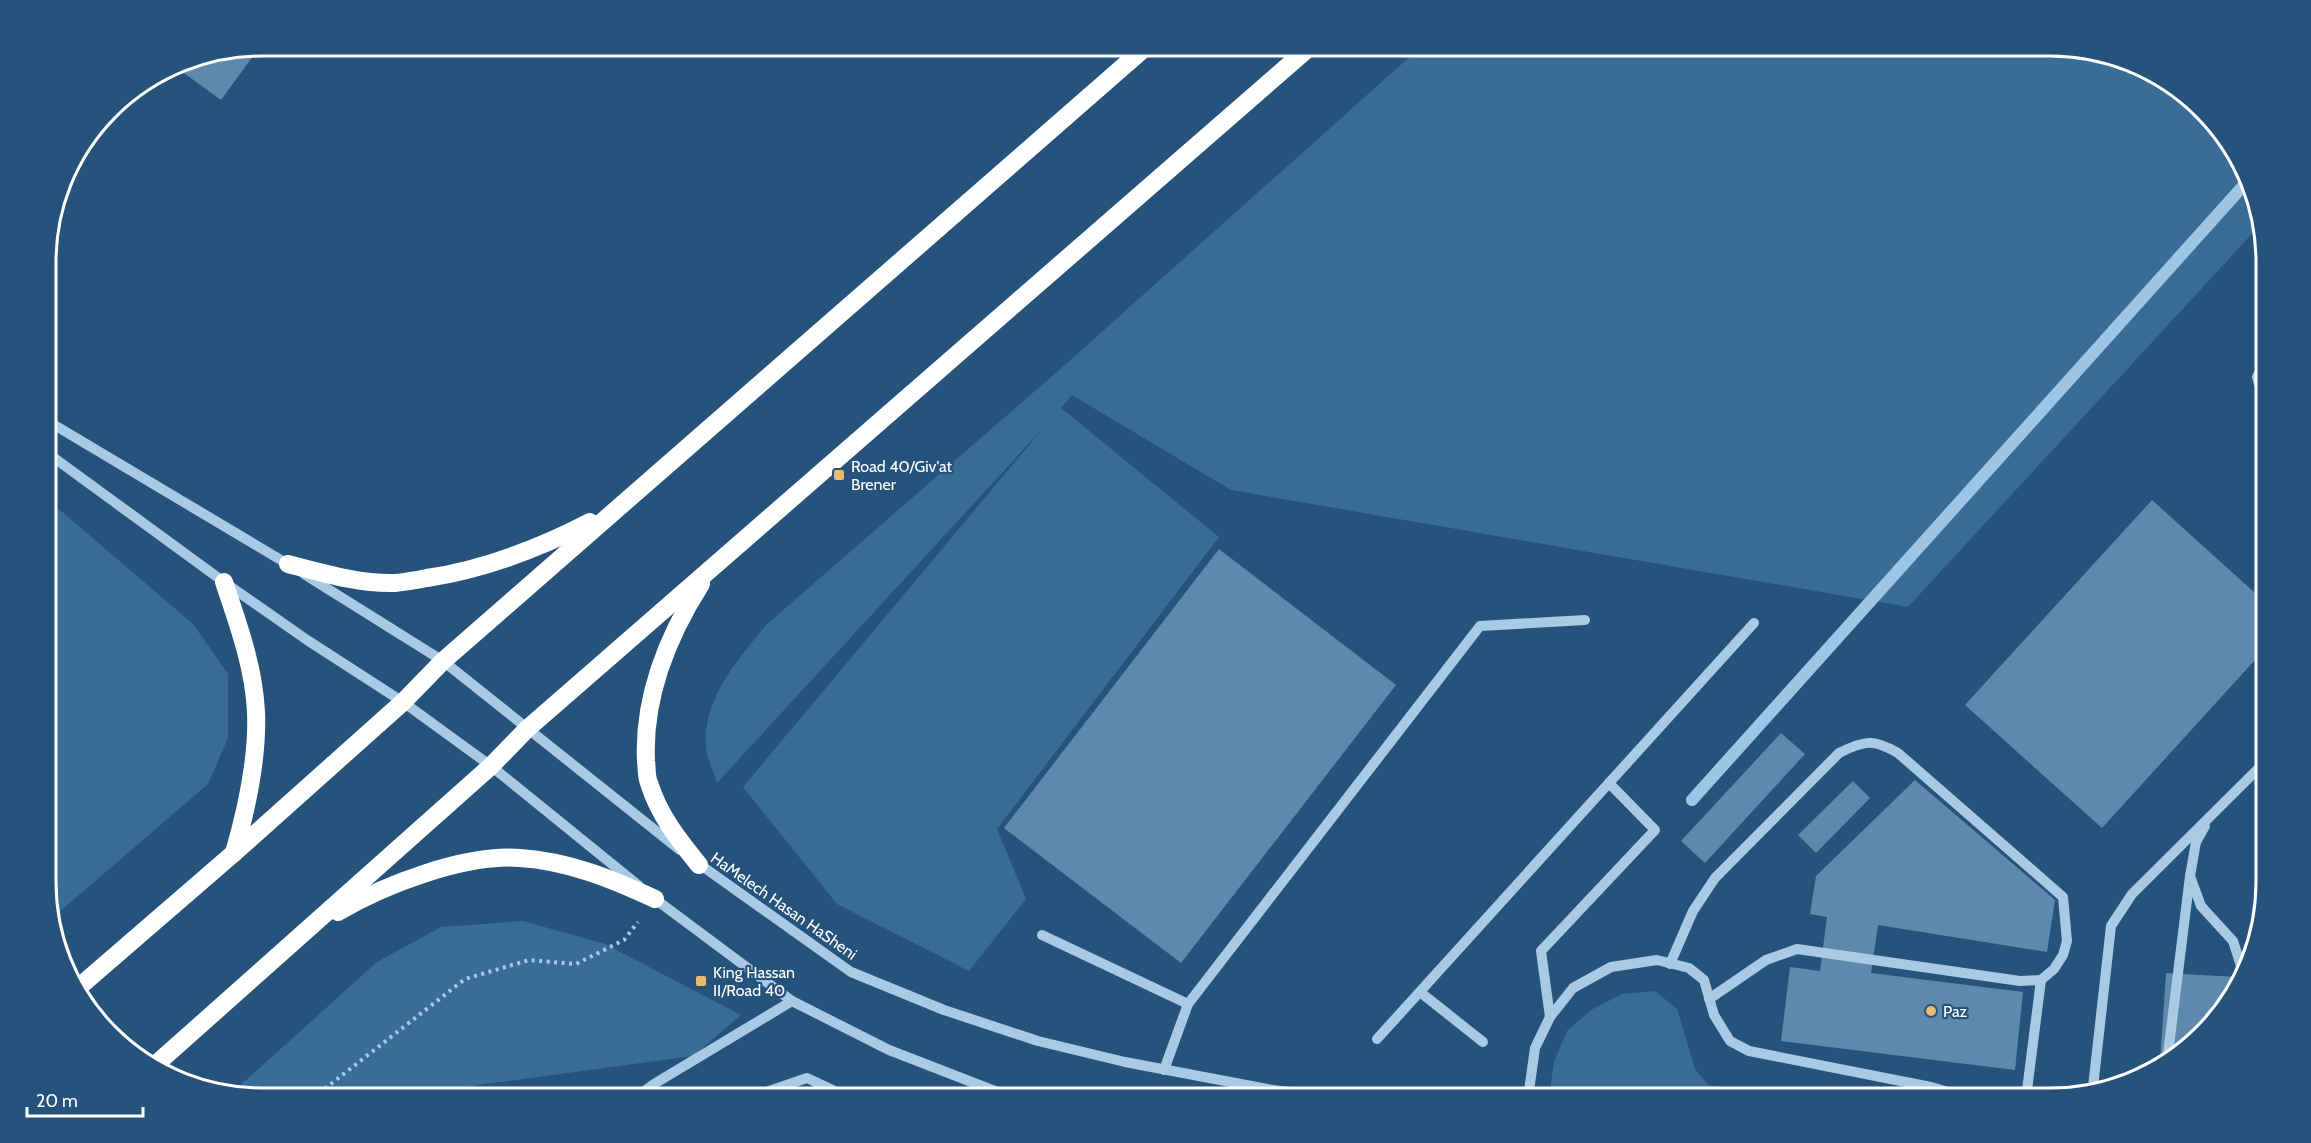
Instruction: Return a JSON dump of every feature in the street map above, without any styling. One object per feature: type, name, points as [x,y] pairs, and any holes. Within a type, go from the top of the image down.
[{"type":"highway","points":[[83,983],[403,702],[443,660],[1135,56]]},
{"type":"highway","points":[[160,1060],[491,766],[527,729],[1299,56]]},
{"type":"highway","points":[[288,564],[324,574],[396,583],[476,569],[539,548],[604,515],[632,495]]},
{"type":"highway","points":[[699,865],[659,809],[648,780],[645,743],[649,706],[673,633],[709,570]]},
{"type":"highway","points":[[224,582],[242,634],[251,673],[256,712],[250,789],[234,853]]},
{"type":"highway","points":[[306,931],[357,901],[405,881],[479,860],[520,858],[564,865],[605,876],[655,899]]},
{"type":"street","name":"HaMelech Hasan HaSheni","points":[[56,426],[288,564],[443,660],[699,865],[851,972],[944,1010],[1038,1041],[1164,1070],[1259,1087]]},
{"type":"street","points":[[56,459],[224,582],[307,640],[403,702],[491,766],[655,899],[792,1001],[889,1050],[985,1088]]},
{"type":"street","points":[[1164,1070],[1188,1004],[1480,626],[1585,620]]},
{"type":"street","points":[[1377,1039],[1754,623]]},
{"type":"street","points":[[1670,964],[1693,911],[1715,878],[1839,753],[1860,743],[1879,743],[1898,753],[2063,897],[2067,941],[2063,955],[2054,969],[2041,980],[2020,981],[1797,949],[1766,960],[1709,999]]},
{"type":"street","points":[[2093,1083],[2111,926],[2132,894],[2256,771]]},
{"type":"street","points":[[1550,1017],[1541,951],[1655,830],[1609,783]]},
{"type":"street","points":[[2169,1049],[2196,842],[2213,812]]},
{"type":"street","points":[[2190,876],[2201,906],[2233,941],[2239,960]]},
{"type":"street","points":[[1042,935],[1188,1004]]},
{"type":"street","points":[[1529,1087],[1535,1048],[1550,1017],[1573,988],[1611,967],[1657,960],[1689,968],[1704,980],[1714,1015],[1730,1041],[1749,1051],[1931,1087]]},
{"type":"street","points":[[2027,1087],[2041,980]]},
{"type":"street","points":[[1420,992],[1483,1042]]},
{"type":"street","points":[[649,1088],[792,1001]]},
{"type":"street","points":[[779,1088],[807,1078],[827,1087]]},
{"type":"path","points":[[326,1088],[465,979],[529,960],[576,964],[624,940],[655,899]]},
{"type":"shaded area","points":[[1411,56],[2076,57],[2128,71],[2164,90],[2185,107],[2213,136],[2228,159],[2240,183],[2253,232],[1908,607],[1231,490],[1072,395],[1061,408],[1219,537],[997,829],[1026,899],[969,971],[837,904],[743,787],[1045,426],[717,783],[707,752],[706,730],[710,713],[724,681],[766,625],[1058,371]]},
{"type":"shaded area","points":[[56,507],[193,624],[228,674],[228,738],[208,784],[58,913]]},
{"type":"shaded area","points":[[523,921],[605,944],[741,1015],[693,1056],[464,1088],[240,1086],[377,962],[441,927]]},
{"type":"shaded area","points":[[1655,991],[1677,1009],[1695,1069],[1708,1085],[1722,1087],[1550,1087],[1554,1062],[1567,1031],[1591,1010],[1622,994]]},
{"type":"building","points":[[253,56],[221,100],[183,72],[196,66],[235,57]]},
{"type":"building","points":[[2152,500],[2256,594],[2256,659],[2102,828],[1965,705]]},
{"type":"building","points":[[1219,549],[1396,685],[1181,963],[1004,828]]},
{"type":"building","points":[[1781,733],[1805,754],[1705,863],[1681,841]]},
{"type":"building","points":[[1915,780],[2055,900],[2047,952],[1878,925],[1871,973],[2023,992],[2015,1070],[1781,1041],[1790,967],[1820,971],[1827,917],[1810,914],[1816,876]]},
{"type":"building","points":[[1853,781],[1870,798],[1816,853],[1798,835]]},
{"type":"building","points":[[2166,973],[2231,977],[2221,996],[2204,1017],[2185,1036],[2160,1055]]},
{"type":"waterway","points":[[1692,800],[2242,188]]},
{"type":"place","name":"Road 40/Giv'at Brener","points":[[839,475]]},
{"type":"place","name":"King Hassan II/Road 40","points":[[701,981]]},
{"type":"place","name":"Paz","points":[[1931,1011]]}]
